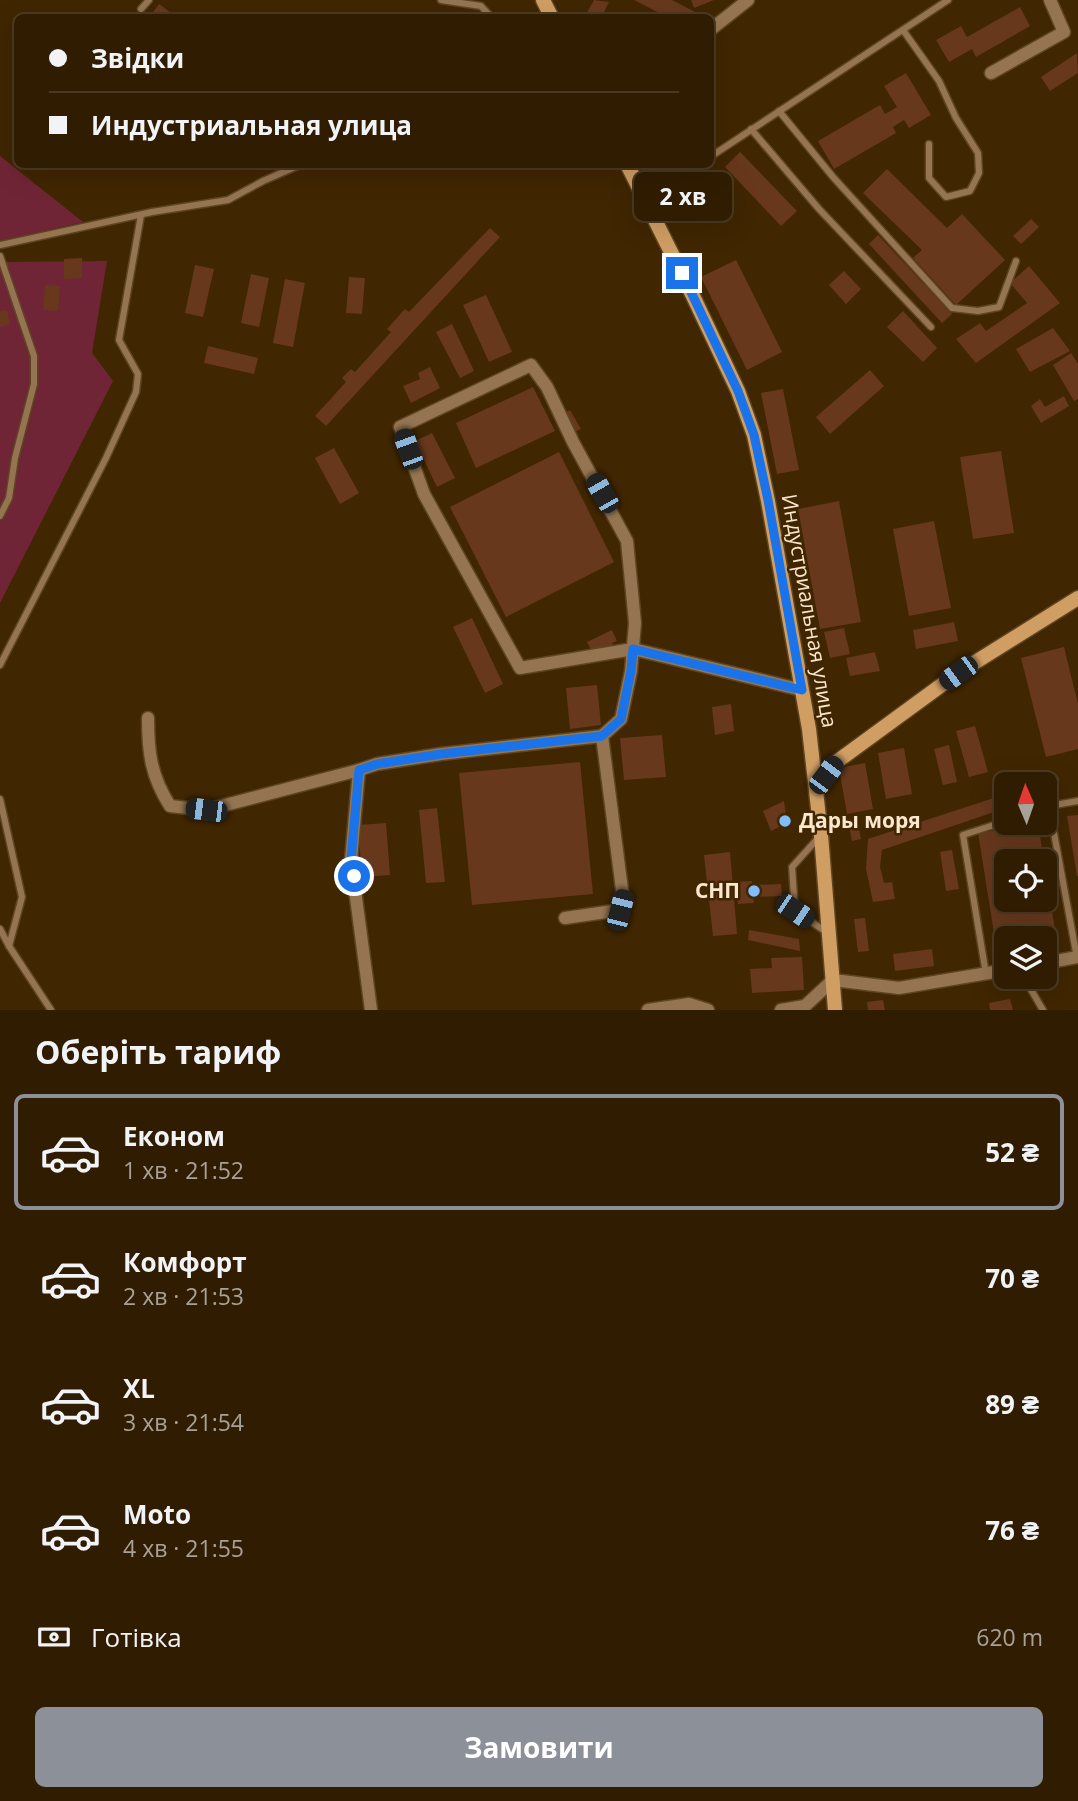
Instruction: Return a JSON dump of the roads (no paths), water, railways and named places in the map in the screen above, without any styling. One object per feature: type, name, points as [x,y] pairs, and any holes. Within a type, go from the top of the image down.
[{"type":"main road","name":"Индустриальная улица","points":[[629,168],[727,367],[754,435],[809,729],[821,835],[835,1010]]},
{"type":"main road","points":[[816,787],[835,762],[958,673],[1078,598]]},
{"type":"main road","points":[[809,729],[818,750],[835,762]]},
{"type":"street","points":[[714,27],[748,0]]},
{"type":"street","points":[[991,73],[1063,32],[1050,0]]},
{"type":"street","points":[[148,718],[148,750],[157,786],[170,806],[206,810],[377,764],[602,736],[621,719],[631,671],[633,649],[635,623],[627,541],[573,442],[547,387],[531,365],[400,427],[424,494],[520,668],[633,649],[802,690]]},
{"type":"street","points":[[565,918],[620,910],[623,897],[602,736]]},
{"type":"street","points":[[359,770],[351,860],[371,1010]]},
{"type":"street","points":[[1057,961],[1077,958]]},
{"type":"street","points":[[781,1010],[810,1008],[833,981],[899,988],[994,972]]},
{"type":"street","points":[[648,1010],[689,1004],[708,1010]]},
{"type":"lane","points":[[141,9],[149,0]]},
{"type":"lane","points":[[441,0],[481,6],[488,14]]},
{"type":"lane","points":[[714,154],[948,0]]},
{"type":"lane","points":[[903,30],[939,81],[956,118],[978,153],[979,173],[970,191],[946,197],[929,178],[929,144]]},
{"type":"lane","points":[[779,111],[833,177],[952,308],[978,311],[999,307],[1016,261]]},
{"type":"lane","points":[[751,130],[819,209],[931,327]]},
{"type":"lane","points":[[0,245],[141,215],[228,200],[293,168]]},
{"type":"lane","points":[[648,206],[696,168]]},
{"type":"lane","points":[[0,665],[106,458],[136,392],[138,374],[119,340],[141,215]]},
{"type":"lane","points":[[0,256],[34,356],[34,384],[15,458],[9,498],[0,516]]},
{"type":"lane","points":[[0,799],[22,897],[9,946]]},
{"type":"lane","points":[[1057,805],[1078,801]]},
{"type":"lane","points":[[986,974],[963,835],[994,825]]},
{"type":"lane","points":[[821,835],[792,867],[795,911],[829,934]]},
{"type":"lane","points":[[1053,835],[1077,958]]},
{"type":"lane","points":[[0,929],[51,1010]]},
{"type":"lane","points":[[1031,989],[1043,1010]]},
{"type":"place","name":"Дары моря","points":[[785,821]]},
{"type":"place","name":"СНП","points":[[754,891]]}]
